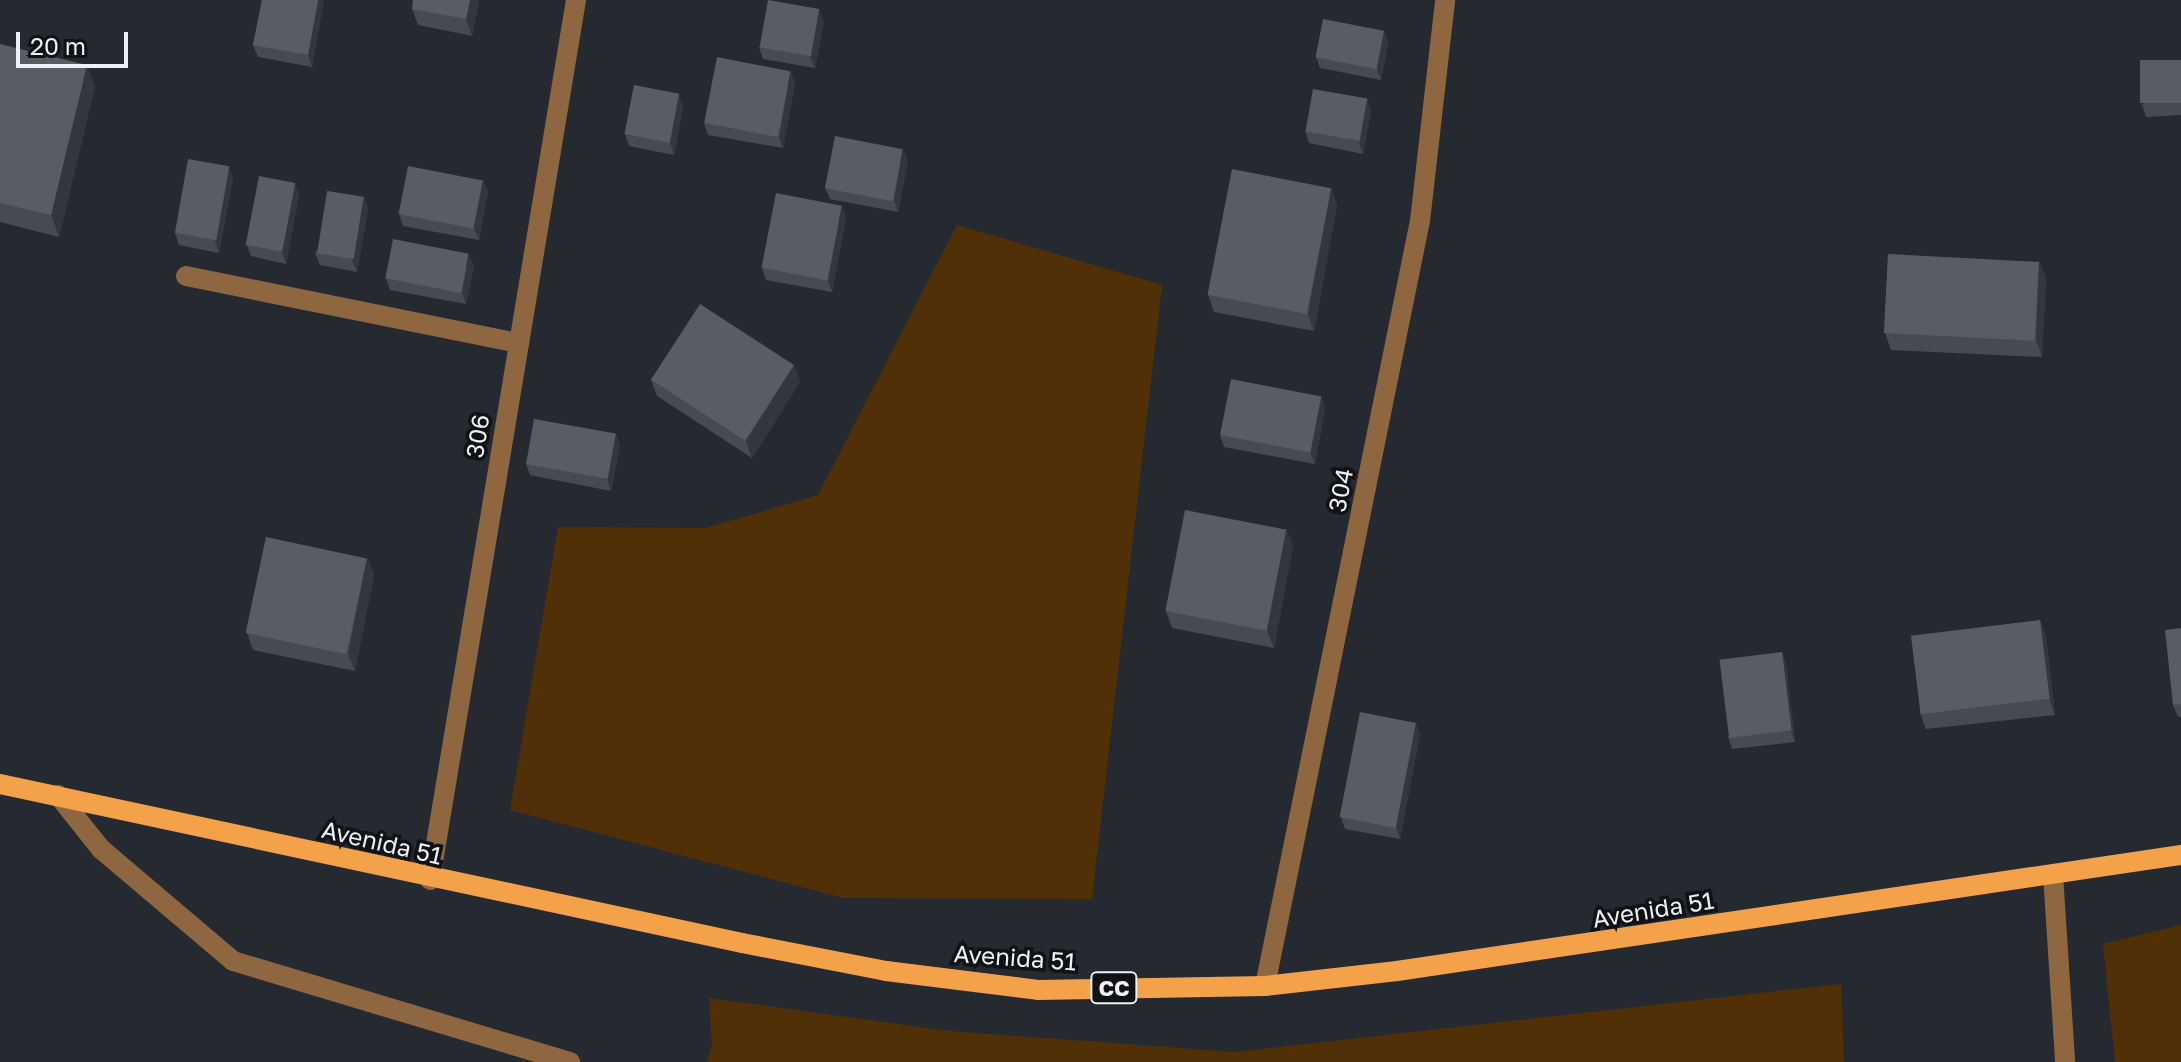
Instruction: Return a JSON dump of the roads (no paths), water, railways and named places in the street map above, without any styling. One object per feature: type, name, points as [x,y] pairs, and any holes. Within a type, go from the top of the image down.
[{"type":"main road","name":"Avenida 51","points":[[0,784],[430,880],[886,971],[1038,990],[1265,986],[1525,955],[2181,855]]},
{"type":"street","name":"306","points":[[430,880],[576,0]]},
{"type":"street","name":"304","points":[[1265,986],[1420,221],[1445,0]]},
{"type":"street","points":[[186,276],[519,343]]},
{"type":"street","points":[[58,795],[101,849],[233,961],[570,1062]]},
{"type":"street","points":[[2053,874],[2065,1062]]}]
